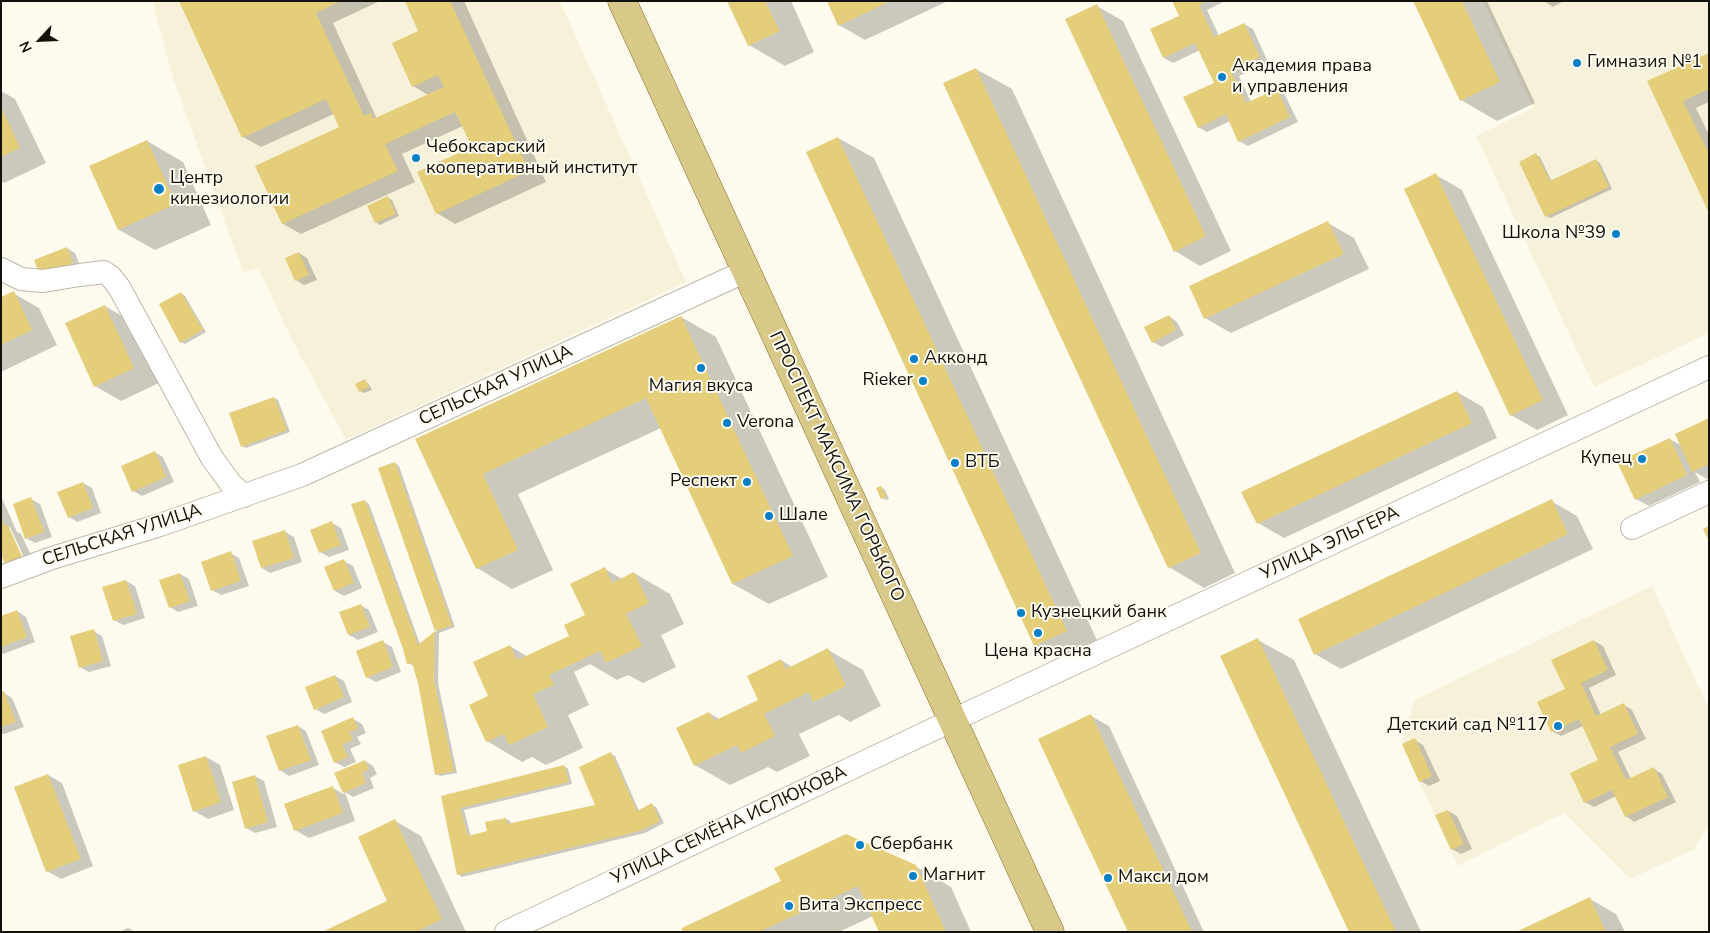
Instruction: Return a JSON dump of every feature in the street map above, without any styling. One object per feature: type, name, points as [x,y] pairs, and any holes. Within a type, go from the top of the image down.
[{"type":"main road","name":"ПРОСПЕКТ МАКСИМА ГОРЬКОГО","points":[[622,1],[710,173]]},
{"type":"main road","name":"ПРОСПЕКТ МАКСИМА ГОРЬКОГО","points":[[639,1],[710,173],[959,717],[1050,932]]},
{"type":"main road","name":"ПРОСПЕКТ МАКСИМА ГОРЬКОГО","points":[[959,717],[1067,932]]},
{"type":"street","name":"СЕЛЬСКАЯ УЛИЦА","points":[[1,577],[52,558],[160,524],[302,475],[753,268]]},
{"type":"street","points":[[1,269],[21,279],[43,281],[80,274],[104,272],[112,277],[212,458],[231,484],[244,496]]},
{"type":"street","name":"УЛИЦА ЭЛЬГЕРА","points":[[959,717],[1709,368]]},
{"type":"street","points":[[1632,528],[1709,492]]},
{"type":"street","name":"УЛИЦА СЕМЁНА ИСЛЮКОВА","points":[[506,932],[959,717]]},
{"type":"shaded area","name":"Чебоксарский кооперативный институт","points":[[154,1],[560,1],[686,282],[346,440],[292,340],[258,268],[243,272],[174,81],[154,8]]},
{"type":"shaded area","name":"Школа №39","points":[[1483,1],[1709,1],[1709,333],[1594,387],[1476,136],[1533,108]]},
{"type":"shaded area","name":"Детский сад №117","points":[[1652,586],[1709,709],[1709,826],[1694,849],[1630,879],[1564,813],[1458,866],[1402,744],[1414,700]]},
{"type":"building","points":[[179,1],[341,1],[316,13],[364,116],[371,113],[373,119],[444,87],[438,75],[412,87],[392,43],[418,31],[405,1],[450,1],[529,171],[436,214],[417,172],[472,147],[455,112],[385,144],[398,171],[282,224],[255,166],[339,127],[326,99],[242,138]]},
{"type":"building","points":[[727,1],[765,1],[780,31],[748,46]]},
{"type":"building","points":[[827,1],[891,1],[838,26]]},
{"type":"building","name":"Академия права и управления","points":[[1172,1],[1207,1],[1199,5],[1214,37],[1244,23],[1260,57],[1231,71],[1246,103],[1277,89],[1290,117],[1238,142],[1226,114],[1198,128],[1183,97],[1214,83],[1195,43],[1163,58],[1150,29],[1179,16]]},
{"type":"building","points":[[1413,1],[1462,1],[1500,82],[1460,101]]},
{"type":"building","points":[[1097,4],[1206,236],[1174,252],[1065,19]]},
{"type":"building","points":[[1709,53],[1709,89],[1683,101],[1709,154],[1709,213],[1647,81]]},
{"type":"building","points":[[976,68],[1201,553],[1168,568],[943,83]]},
{"type":"building","points":[[1,107],[20,148],[1,157]]},
{"type":"building","points":[[838,137],[1067,631],[1034,646],[806,152]]},
{"type":"building","points":[[147,140],[176,204],[118,230],[89,166]]},
{"type":"building","points":[[1536,153],[1550,181],[1596,159],[1609,187],[1545,217],[1519,162]]},
{"type":"building","points":[[1436,173],[1543,400],[1510,416],[1404,189]]},
{"type":"building","points":[[388,196],[396,214],[375,223],[367,206]]},
{"type":"building","points":[[1328,221],[1344,254],[1204,319],[1189,286]]},
{"type":"building","points":[[67,247],[73,263],[40,276],[34,260]]},
{"type":"building","points":[[299,252],[309,275],[295,281],[285,258]]},
{"type":"building","points":[[14,291],[32,330],[1,345],[1,297]]},
{"type":"building","points":[[181,292],[203,330],[180,343],[159,304]]},
{"type":"building","points":[[105,305],[134,368],[94,387],[65,323]]},
{"type":"building","points":[[1169,315],[1176,330],[1152,343],[1144,327]]},
{"type":"building","points":[[681,316],[793,556],[732,584],[646,398],[483,474],[518,550],[476,569],[415,439]]},
{"type":"building","points":[[365,379],[369,387],[359,392],[355,384]]},
{"type":"building","points":[[1457,391],[1472,423],[1257,524],[1241,492]]},
{"type":"building","points":[[274,397],[287,430],[241,447],[229,413]]},
{"type":"building","points":[[1709,418],[1709,464],[1692,472],[1675,434]]},
{"type":"building","points":[[1670,438],[1687,475],[1635,500],[1617,462]]},
{"type":"building","points":[[155,451],[166,477],[132,492],[121,466]]},
{"type":"building","points":[[395,462],[452,625],[435,631],[378,468]]},
{"type":"building","points":[[83,482],[93,508],[68,518],[57,492]]},
{"type":"building","points":[[881,486],[886,497],[881,499],[876,488]]},
{"type":"building","points":[[31,497],[44,532],[25,539],[13,504]]},
{"type":"building","points":[[1552,499],[1568,534],[1314,655],[1298,619]]},
{"type":"building","points":[[365,500],[418,645],[435,631],[434,680],[454,771],[435,775],[418,683],[412,663],[407,664],[351,504]]},
{"type":"building","points":[[1,517],[5,526],[8,525],[23,559],[6,566],[1,555]]},
{"type":"building","points":[[332,521],[341,545],[319,553],[310,530]]},
{"type":"building","points":[[1709,526],[1709,541],[1703,529]]},
{"type":"building","points":[[285,530],[294,558],[261,568],[252,541]]},
{"type":"building","points":[[231,551],[241,581],[211,591],[201,562]]},
{"type":"building","points":[[344,559],[354,583],[334,591],[324,567]]},
{"type":"building","points":[[605,567],[612,583],[634,572],[649,603],[626,614],[642,646],[606,663],[600,651],[549,675],[554,685],[533,694],[548,727],[509,745],[504,734],[486,742],[469,705],[488,696],[473,662],[510,645],[517,660],[569,636],[564,625],[585,615],[570,584]]},
{"type":"building","points":[[180,573],[190,601],[169,608],[159,580]]},
{"type":"building","points":[[126,580],[137,614],[113,621],[102,587]]},
{"type":"building","points":[[361,604],[370,627],[348,635],[339,612]]},
{"type":"building","points":[[17,610],[27,637],[1,647],[1,616]]},
{"type":"building","points":[[94,629],[103,661],[79,668],[70,636]]},
{"type":"building","points":[[1258,638],[1396,932],[1349,932],[1220,656]]},
{"type":"building","points":[[383,640],[393,667],[366,678],[356,651]]},
{"type":"building","points":[[1594,640],[1608,670],[1581,683],[1596,716],[1624,703],[1638,734],[1610,747],[1626,780],[1654,767],[1668,797],[1625,817],[1612,790],[1584,803],[1570,773],[1598,760],[1579,719],[1551,732],[1537,702],[1565,689],[1551,660]]},
{"type":"building","points":[[828,648],[846,686],[813,702],[809,692],[764,714],[775,736],[741,753],[737,745],[694,766],[676,728],[709,712],[714,721],[758,700],[747,676],[781,659],[786,669]]},
{"type":"building","points":[[335,675],[344,697],[314,710],[305,687]]},
{"type":"building","points":[[4,691],[16,722],[1,727],[1,692]]},
{"type":"building","points":[[1091,714],[1192,932],[1128,932],[1038,739]]},
{"type":"building","points":[[353,717],[358,728],[349,732],[353,740],[342,744],[348,757],[334,763],[321,731]]},
{"type":"building","points":[[298,725],[311,760],[279,771],[266,736]]},
{"type":"building","points":[[1415,738],[1432,776],[1419,782],[1402,744]]},
{"type":"building","points":[[611,752],[637,811],[652,803],[660,821],[640,831],[457,875],[441,796],[564,765],[569,782],[460,808],[468,836],[487,831],[485,822],[506,818],[507,824],[595,805],[579,767]]},
{"type":"building","points":[[206,756],[221,802],[193,812],[178,765]]},
{"type":"building","points":[[365,760],[369,769],[362,773],[366,783],[343,793],[334,773]]},
{"type":"building","points":[[48,774],[81,859],[46,872],[14,787]]},
{"type":"building","points":[[255,775],[268,822],[245,829],[232,782]]},
{"type":"building","points":[[333,786],[343,813],[294,831],[284,804]]},
{"type":"building","points":[[1448,810],[1464,844],[1451,850],[1435,815]]},
{"type":"building","points":[[395,819],[442,919],[416,932],[322,932],[387,901],[358,837]]},
{"type":"building","points":[[846,834],[916,865],[946,932],[879,932],[858,886],[759,932],[682,932],[682,928],[781,881],[774,868]]},
{"type":"building","points":[[1590,897],[1606,932],[1516,932]]},
{"type":"place","name":"Гимназия №1","points":[[1577,63]]},
{"type":"place","name":"Академия права и управления","points":[[1222,77]]},
{"type":"place","name":"Чебоксарский кооперативный институт","points":[[416,158]]},
{"type":"place","name":"Центр кинезиологии","points":[[159,189]]},
{"type":"place","name":"Школа №39","points":[[1616,234]]},
{"type":"place","name":"Акконд","points":[[914,359]]},
{"type":"place","name":"Магия вкуса","points":[[701,368]]},
{"type":"place","name":"Rieker","points":[[923,381]]},
{"type":"place","name":"Verona","points":[[727,423]]},
{"type":"place","name":"Купец","points":[[1642,459]]},
{"type":"place","name":"ВТБ","points":[[955,463]]},
{"type":"place","name":"Респект","points":[[747,482]]},
{"type":"place","name":"Шале","points":[[769,516]]},
{"type":"place","name":"Кузнецкий банк","points":[[1021,613]]},
{"type":"place","name":"Цена красна","points":[[1038,633]]},
{"type":"place","name":"Детский сад №117","points":[[1558,726]]},
{"type":"place","name":"Сбербанк","points":[[860,845]]},
{"type":"place","name":"Магнит","points":[[913,876]]},
{"type":"place","name":"Макси дом","points":[[1108,878]]},
{"type":"place","name":"Вита Экспресс","points":[[789,906]]}]
